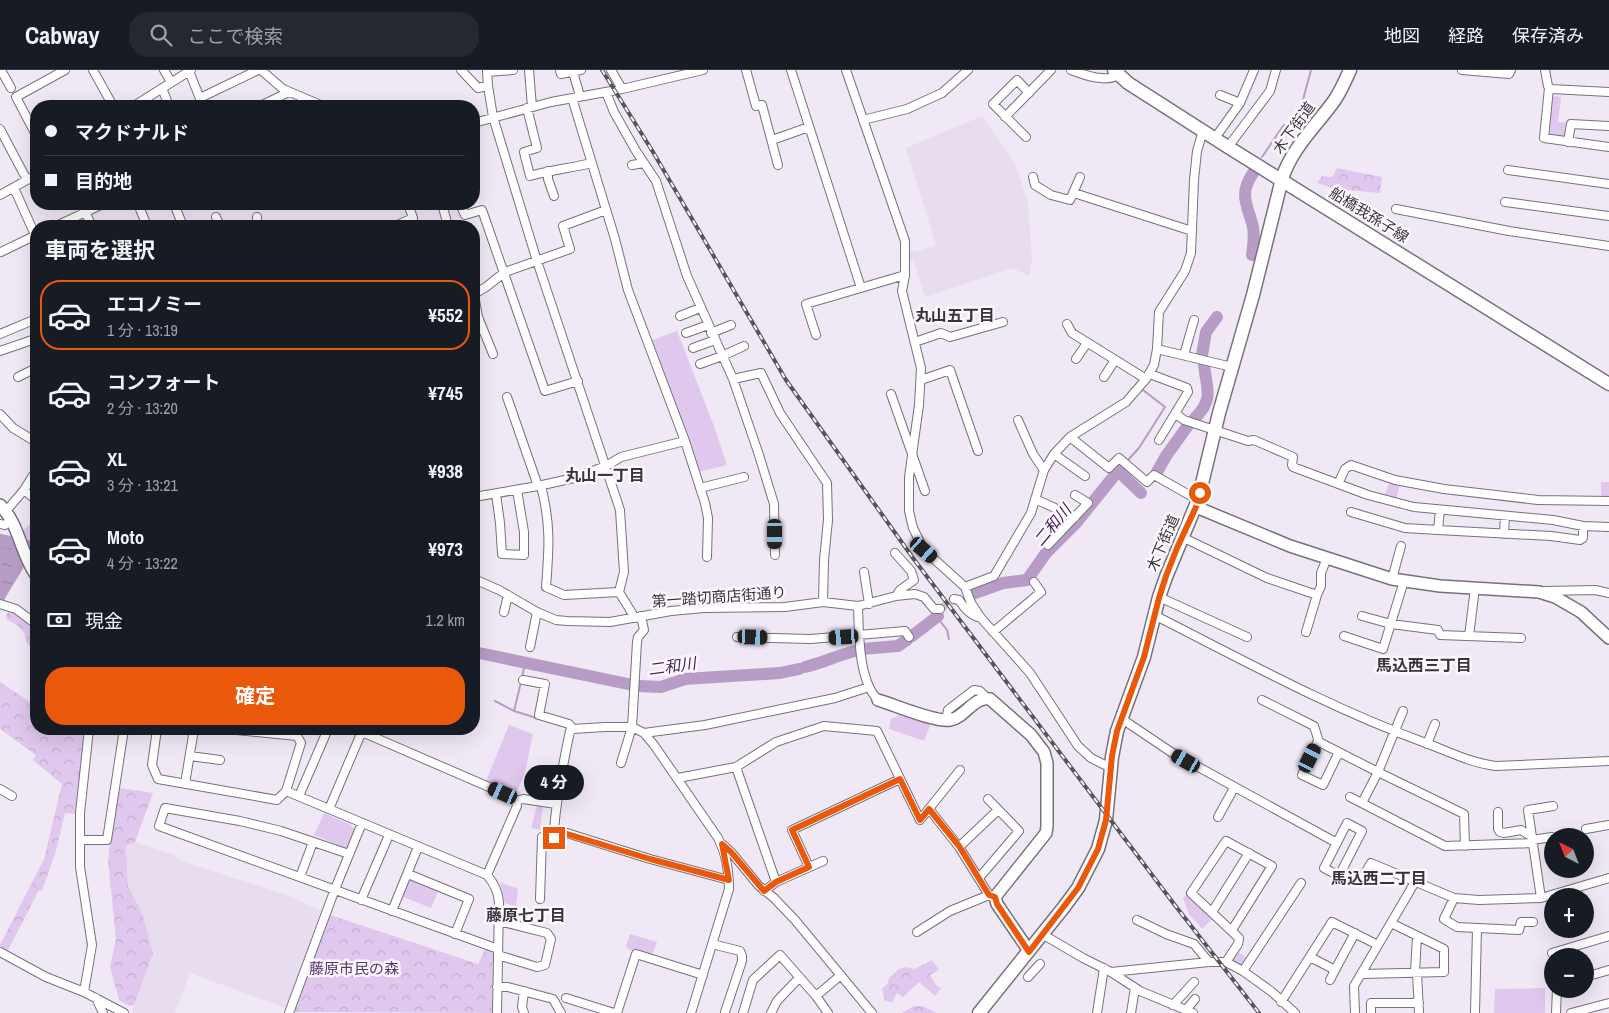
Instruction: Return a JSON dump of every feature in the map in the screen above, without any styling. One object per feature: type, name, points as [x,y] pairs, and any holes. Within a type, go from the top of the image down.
[{"type":"main road","name":"木下街道","points":[[979,1013],[1078,888],[1094,857],[1106,820],[1113,747],[1144,657],[1154,615],[1171,562],[1197,504],[1232,367],[1254,295],[1282,179],[1286,168],[1301,144],[1334,101],[1350,70]]},
{"type":"main road","name":"船橋我孫子線","points":[[1118,72],[1128,83],[1228,147],[1609,384]]},
{"type":"street","points":[[30,124],[16,97],[65,70]]},
{"type":"street","points":[[93,70],[110,100]]},
{"type":"street","points":[[164,70],[171,82]]},
{"type":"street","points":[[143,100],[190,70],[200,98],[260,70],[274,83],[308,100]]},
{"type":"street","points":[[461,70],[478,88],[488,86]]},
{"type":"street","points":[[513,70],[487,71],[493,116],[537,261],[606,466],[621,517],[624,572],[619,592]]},
{"type":"street","points":[[529,70],[530,107],[537,148],[524,152],[530,176],[548,171],[567,170],[592,163]]},
{"type":"street","points":[[560,70],[560,74],[577,71],[576,97],[592,163],[628,290],[685,441],[700,488],[708,518],[707,557]]},
{"type":"street","points":[[611,70],[622,89]]},
{"type":"street","points":[[480,120],[530,107],[622,89],[703,70]]},
{"type":"street","points":[[746,70],[756,106],[762,105],[778,165]]},
{"type":"street","points":[[792,70],[861,288]]},
{"type":"street","points":[[846,70],[906,241],[902,291],[921,368],[919,406],[912,454],[909,511],[913,528],[924,550],[965,587],[981,618],[1030,673],[1078,746],[1091,758],[1111,768]]},
{"type":"street","points":[[863,120],[907,109],[942,93],[968,70]]},
{"type":"street","points":[[1005,116],[1051,70]]},
{"type":"street","points":[[1071,70],[1082,74],[1110,78],[1118,72]]},
{"type":"street","points":[[1214,138],[1240,103],[1254,70]]},
{"type":"street","points":[[1228,147],[1270,91],[1276,70]]},
{"type":"street","points":[[1462,70],[1509,74],[1511,70]]},
{"type":"street","points":[[1545,70],[1549,88],[1544,138],[1609,147]]},
{"type":"street","points":[[2,71],[11,88]]},
{"type":"street","points":[[1026,138],[993,104],[1017,80],[1029,93]]},
{"type":"street","points":[[162,88],[167,100]]},
{"type":"street","points":[[1549,88],[1609,92]]},
{"type":"street","points":[[272,100],[289,92]]},
{"type":"street","points":[[606,92],[614,112],[656,181],[687,276],[733,379],[774,504],[775,555]]},
{"type":"street","points":[[1220,95],[1240,103]]},
{"type":"street","points":[[1568,142],[1571,124],[1609,126]]},
{"type":"street","points":[[772,140],[810,127]]},
{"type":"street","points":[[0,129],[27,180]]},
{"type":"street","points":[[965,587],[994,576],[1031,513],[1044,470],[1054,454],[1070,437],[1126,402],[1148,376],[1156,360],[1158,312],[1188,265],[1191,253],[1197,151],[1203,131]]},
{"type":"street","points":[[632,165],[644,163]]},
{"type":"street","points":[[1508,170],[1609,184]]},
{"type":"street","points":[[548,171],[548,179],[554,196]]},
{"type":"street","points":[[1033,177],[1035,185],[1051,194],[1070,200],[1080,177]]},
{"type":"street","points":[[0,195],[30,178]]},
{"type":"street","points":[[14,188],[30,223]]},
{"type":"street","points":[[1074,193],[1192,231]]},
{"type":"street","points":[[1505,202],[1609,216]]},
{"type":"street","points":[[1396,209],[1508,231],[1609,246]]},
{"type":"street","points":[[68,220],[90,210]]},
{"type":"street","points":[[408,220],[413,218],[410,210]]},
{"type":"street","points":[[463,210],[465,215],[482,210],[545,391],[578,381]]},
{"type":"street","points":[[480,290],[505,272],[570,249],[563,226],[606,210]]},
{"type":"street","points":[[85,212],[89,220]]},
{"type":"street","points":[[1,252],[30,239]]},
{"type":"street","points":[[816,335],[806,304],[904,275]]},
{"type":"street","points":[[680,316],[700,308]]},
{"type":"street","points":[[1184,355],[1194,320]]},
{"type":"street","points":[[0,334],[30,322]]},
{"type":"street","points":[[480,322],[493,354]]},
{"type":"street","points":[[915,342],[940,333],[950,337],[1003,322]]},
{"type":"street","points":[[1067,324],[1072,333],[1114,360],[1148,376],[1187,388],[1188,392],[1159,440]]},
{"type":"street","points":[[686,333],[711,332],[731,325]]},
{"type":"street","points":[[693,348],[711,332]]},
{"type":"street","points":[[0,340],[1,350],[30,341]]},
{"type":"street","points":[[1076,359],[1087,343]]},
{"type":"street","points":[[700,364],[744,346]]},
{"type":"street","points":[[1157,349],[1232,367]]},
{"type":"street","points":[[1104,377],[1114,360]]},
{"type":"street","points":[[921,380],[950,370],[978,451]]},
{"type":"street","points":[[18,377],[30,371]]},
{"type":"street","points":[[733,379],[761,373],[780,414],[827,483],[828,520],[824,560],[823,602]]},
{"type":"street","points":[[891,394],[925,491]]},
{"type":"street","points":[[507,396],[540,486],[548,518],[550,543],[546,587],[564,595],[619,592]]},
{"type":"street","points":[[0,414],[13,428],[30,439]]},
{"type":"street","points":[[1176,414],[1184,420],[1248,442],[1254,440],[1293,457],[1293,467],[1338,484],[1414,507],[1553,520],[1583,526],[1609,527]]},
{"type":"street","points":[[1018,420],[1033,454],[1044,470]]},
{"type":"street","points":[[1070,437],[1109,468],[1119,458],[1147,482],[1154,475],[1197,504],[1264,536],[1398,580],[1539,592],[1552,590],[1595,590],[1609,593]]},
{"type":"street","points":[[480,497],[574,478],[606,466],[621,457],[685,441]]},
{"type":"street","points":[[1054,454],[1085,476]]},
{"type":"street","points":[[1338,484],[1345,469],[1351,465],[1395,480],[1444,489],[1538,500],[1609,501]]},
{"type":"street","points":[[700,488],[744,477]]},
{"type":"street","points":[[0,524],[5,525],[6,512],[30,480]]},
{"type":"street","points":[[24,490],[30,495]]},
{"type":"street","points":[[496,494],[502,554],[524,555],[524,532],[517,490]]},
{"type":"street","points":[[1048,545],[1088,503],[1075,495]]},
{"type":"street","points":[[1035,499],[1075,517]]},
{"type":"street","points":[[1438,530],[1440,510]]},
{"type":"street","points":[[6,512],[30,566]]},
{"type":"street","points":[[1351,512],[1405,528],[1551,536],[1580,540],[1583,538],[1583,526]]},
{"type":"street","points":[[1504,534],[1505,516]]},
{"type":"street","points":[[1182,537],[1267,578],[1316,595]]},
{"type":"street","points":[[1344,636],[1383,649],[1391,624],[1401,546]]},
{"type":"street","points":[[895,553],[911,571],[914,580],[900,590],[896,596]]},
{"type":"street","points":[[1306,632],[1316,595],[1321,586],[1321,573],[1327,558]]},
{"type":"street","points":[[864,572],[869,604]]},
{"type":"street","name":"第一踏切商店街通り","points":[[480,582],[537,612],[556,620],[566,621],[610,622],[671,610],[785,607],[823,602],[858,606],[896,596],[915,594],[924,597],[934,609],[940,609]]},
{"type":"street","points":[[993,632],[1041,592],[1034,582]]},
{"type":"street","points":[[1469,636],[1475,588]]},
{"type":"street","points":[[619,592],[638,617],[644,630],[638,637],[637,642],[632,727],[621,763]]},
{"type":"street","points":[[1539,592],[1555,597],[1581,612],[1609,638]]},
{"type":"street","points":[[504,612],[508,595]]},
{"type":"street","points":[[1159,598],[1247,637]]},
{"type":"street","points":[[954,599],[959,600],[973,616],[981,618]]},
{"type":"street","points":[[0,604],[16,609],[30,620]]},
{"type":"street","points":[[858,606],[860,655],[869,687],[878,700],[932,717],[949,720],[958,716],[980,700],[987,698],[994,701],[1031,735],[1044,752],[1047,763],[1046,833],[992,896],[950,912],[917,932]]},
{"type":"street","points":[[530,647],[537,612]]},
{"type":"street","points":[[1154,615],[1318,698],[1395,732],[1482,764],[1496,766],[1609,762]]},
{"type":"street","points":[[1362,616],[1391,624],[1438,630],[1440,635],[1521,638]]},
{"type":"street","points":[[737,637],[801,639],[905,631],[910,637]]},
{"type":"street","points":[[523,680],[545,684],[539,715],[569,724],[573,729]]},
{"type":"street","points":[[644,733],[705,725],[835,698],[869,687]]},
{"type":"street","points":[[1262,700],[1314,726],[1318,741],[1302,775],[1323,785],[1339,752]]},
{"type":"street","points":[[1362,803],[1378,772],[1403,710]]},
{"type":"street","points":[[1122,720],[1171,752],[1337,843]]},
{"type":"street","points":[[1427,744],[1435,724]]},
{"type":"street","points":[[678,778],[736,768],[776,742],[824,726],[878,731],[920,820],[960,770]]},
{"type":"street","points":[[540,899],[542,837],[554,838],[556,804],[570,731],[573,729],[632,727],[644,733],[678,778],[722,844],[764,891],[790,914],[872,1013]]},
{"type":"street","points":[[84,992],[92,945],[82,885],[80,840],[80,813],[88,735]]},
{"type":"street","points":[[80,840],[107,840],[123,735]]},
{"type":"street","points":[[156,735],[152,765],[158,779],[277,800],[286,791],[301,743],[297,736],[287,735]]},
{"type":"street","points":[[185,784],[193,735]]},
{"type":"street","points":[[299,796],[325,735]]},
{"type":"street","points":[[329,809],[360,735]]},
{"type":"street","points":[[373,735],[512,797],[516,801],[517,806],[487,875]]},
{"type":"street","points":[[1318,741],[1464,814],[1465,846]]},
{"type":"street","points":[[190,756],[220,760]]},
{"type":"street","points":[[736,768],[776,882]]},
{"type":"street","points":[[809,867],[792,830],[900,779]]},
{"type":"street","points":[[1218,817],[1234,788]]},
{"type":"street","points":[[0,789],[12,796]]},
{"type":"street","points":[[286,791],[487,875],[499,896],[497,1013]]},
{"type":"street","points":[[1350,797],[1445,846],[1465,846],[1544,838]]},
{"type":"street","points":[[516,801],[523,799],[556,804]]},
{"type":"street","points":[[979,878],[1019,831],[988,799]]},
{"type":"street","points":[[1541,898],[1528,810],[1553,806]]},
{"type":"street","points":[[349,854],[281,831],[240,821],[166,808],[159,826],[335,889],[537,967],[545,964],[551,939],[547,933],[499,921]]},
{"type":"street","points":[[929,809],[959,846],[1029,952]]},
{"type":"street","points":[[959,846],[998,810]]},
{"type":"street","points":[[1498,812],[1498,829],[1500,832],[1521,830],[1532,840]]},
{"type":"street","points":[[289,1013],[335,889],[362,823]]},
{"type":"street","points":[[1346,823],[1362,831],[1339,876],[1324,868],[1337,843],[1346,823]]},
{"type":"street","points":[[1594,828],[1609,825]]},
{"type":"street","points":[[554,830],[650,859],[729,880]]},
{"type":"street","points":[[361,900],[389,835]]},
{"type":"street","points":[[1226,962],[1240,938],[1191,893],[1226,841],[1272,866],[1232,930]]},
{"type":"street","points":[[300,877],[313,842]]},
{"type":"street","points":[[691,1013],[729,889],[722,844]]},
{"type":"street","points":[[392,911],[418,847]]},
{"type":"street","points":[[1212,912],[1249,853]]},
{"type":"street","points":[[764,891],[776,882],[823,860]]},
{"type":"street","points":[[1363,877],[1370,863],[1454,898],[1500,900],[1541,898],[1609,878]]},
{"type":"street","points":[[408,874],[469,899],[455,934]]},
{"type":"street","points":[[1355,1013],[1354,986],[1416,882]]},
{"type":"street","points":[[1244,971],[1301,883]]},
{"type":"street","points":[[1454,898],[1444,919],[1457,927],[1519,930],[1520,922],[1533,922]]},
{"type":"street","points":[[1137,920],[1166,934],[1194,944],[1209,962]]},
{"type":"street","points":[[1281,1002],[1332,922],[1378,945]]},
{"type":"street","points":[[1362,974],[1444,972],[1444,949],[1391,922]]},
{"type":"street","points":[[1475,1013],[1477,928]]},
{"type":"street","points":[[1330,980],[1355,933]]},
{"type":"street","points":[[1042,934],[1108,970],[1135,988],[1173,1005],[1190,1012],[1195,999]]},
{"type":"street","points":[[1418,936],[1416,972],[1420,1013]]},
{"type":"street","points":[[1569,948],[1609,936]]},
{"type":"street","points":[[712,944],[740,951],[742,956],[725,1012]]},
{"type":"street","points":[[0,952],[46,977],[84,992],[124,1013]]},
{"type":"street","points":[[566,998],[615,1013],[636,954],[703,975]]},
{"type":"street","points":[[743,1013],[753,980],[780,956],[816,996],[828,1013]]},
{"type":"street","points":[[1310,957],[1335,970]]},
{"type":"street","points":[[1108,970],[1226,962],[1244,971],[1295,1013]]},
{"type":"street","points":[[1028,977],[1040,964]]},
{"type":"street","points":[[1097,1013],[1108,970]]},
{"type":"street","points":[[1594,974],[1609,970]]},
{"type":"street","points":[[816,996],[841,975]]},
{"type":"street","points":[[771,1013],[776,1000],[800,978]]},
{"type":"street","points":[[1173,1005],[1194,982]]},
{"type":"street","points":[[497,987],[508,987],[553,999],[561,1013]]},
{"type":"street","points":[[1131,1013],[1135,988]]},
{"type":"street","points":[[524,991],[522,1007],[524,1013]]},
{"type":"street","points":[[96,998],[103,1013]]},
{"type":"street","points":[[1556,1013],[1557,998]]},
{"type":"street","points":[[1371,1013],[1371,1003],[1419,1003]]},
{"type":"street","points":[[1399,1003],[1399,1013]]},
{"type":"street","points":[[1572,1013],[1609,1003]]},
{"type":"shaded area","points":[[982,116],[1015,163],[1028,203],[1032,260],[1029,276],[1012,268],[925,297],[914,261],[909,262],[910,250],[916,252],[936,245],[906,148]]},
{"type":"shaded area","points":[[135,842],[172,854],[184,862],[287,895],[321,911],[286,1008],[190,973],[175,1013],[135,1013],[132,1011],[153,953],[142,913],[128,886],[126,846]]},
{"type":"green space","points":[[1554,96],[1561,97],[1558,122],[1568,123],[1566,137],[1551,139],[1546,134],[1551,101]]},
{"type":"green space","points":[[1337,168],[1382,177],[1380,193],[1337,189],[1317,183],[1322,176],[1332,177]]},
{"type":"green space","points":[[677,331],[727,465],[698,472],[650,341]]},
{"type":"green space","points":[[1390,481],[1400,484],[1396,500],[1384,497]]},
{"type":"green space","points":[[1601,482],[1609,482],[1609,498],[1601,498]]},
{"type":"green space","points":[[30,523],[30,544],[26,543],[22,532]]},
{"type":"green space","points":[[9,611],[17,614],[30,625],[30,646],[27,644],[24,632],[17,625],[6,619]]},
{"type":"green space","points":[[0,682],[30,702],[30,735],[86,735],[77,814],[65,813],[56,851],[42,891],[39,890],[7,952],[0,945],[44,859],[62,784],[33,760],[36,755],[0,729]]},
{"type":"green space","points":[[902,713],[931,723],[924,741],[889,729],[891,719]]},
{"type":"green space","points":[[509,725],[533,734],[525,773],[516,793],[486,781]]},
{"type":"green space","points":[[120,788],[153,793],[135,842],[126,846],[128,886],[142,913],[153,953],[134,1005],[129,1006],[119,1000],[110,967],[116,939],[108,861]]},
{"type":"green space","points":[[537,805],[543,806],[540,830],[531,828]]},
{"type":"green space","points":[[324,813],[351,825],[355,831],[348,849],[314,835]]},
{"type":"green space","points":[[412,878],[439,889],[431,908],[401,896],[408,879]]},
{"type":"green space","points":[[500,882],[518,889],[516,907],[505,903]]},
{"type":"green space","points":[[1188,893],[1214,917],[1202,929],[1189,914],[1183,898]]},
{"type":"green space","name":"藤原市民の森","points":[[327,914],[478,964],[486,948],[491,949],[493,952],[492,1013],[293,1012]]},
{"type":"green space","points":[[630,934],[657,942],[652,956],[628,949],[626,946]]},
{"type":"green space","points":[[1238,952],[1248,959],[1245,964],[1239,965],[1231,961]]},
{"type":"green space","points":[[932,960],[939,970],[930,975],[936,985],[941,988],[935,996],[919,982],[903,997],[897,993],[892,1002],[885,1001],[882,989],[888,983],[889,978],[899,969],[907,967],[914,969]]},
{"type":"green space","points":[[1544,988],[1545,1013],[1494,1013],[1495,989]]},
{"type":"green space","points":[[914,1006],[922,1006],[937,1013],[902,1013]]},
{"type":"water","points":[[0,543],[19,547],[25,565],[4,600],[0,599]]},
{"type":"waterway","name":"二和川","points":[[1262,157],[1283,126],[1285,125],[1293,129],[1296,126],[1311,70]]},
{"type":"waterway","name":"二和川","points":[[1252,255],[1254,230],[1245,194],[1248,181],[1253,173]]},
{"type":"waterway","name":"二和川","points":[[1202,355],[1206,332],[1217,317]]},
{"type":"waterway","name":"二和川","points":[[1195,418],[1201,411],[1207,398],[1208,392],[1204,364]]},
{"type":"waterway","points":[[1128,460],[1139,448],[1165,407],[1143,390]]},
{"type":"waterway","name":"二和川","points":[[1157,472],[1189,424]]},
{"type":"waterway","name":"二和川","points":[[972,594],[1003,583],[1027,580],[1046,553],[1076,523],[1118,471],[1141,493]]},
{"type":"waterway","name":"二和川","points":[[0,540],[15,543]]},
{"type":"waterway","name":"二和川","points":[[912,636],[938,616]]},
{"type":"waterway","points":[[937,617],[947,630],[949,639]]},
{"type":"waterway","name":"二和川","points":[[862,649],[898,646],[908,639]]},
{"type":"waterway","name":"二和川","points":[[805,667],[855,651]]},
{"type":"waterway","name":"二和川","points":[[480,653],[633,685]]},
{"type":"waterway","points":[[522,677],[525,664]]},
{"type":"waterway","name":"二和川","points":[[638,686],[661,687],[685,679],[780,673],[799,669]]},
{"type":"waterway","points":[[521,682],[514,711],[566,727]]},
{"type":"waterway","points":[[495,701],[514,711]]},
{"type":"tunnel","points":[[940,609],[954,599]]},
{"type":"railway","points":[[602,70],[653,152],[786,380],[913,558],[1174,904],[1259,1013]]},
{"type":"district","name":"丸山五丁目","points":[[955,315]]},
{"type":"district","name":"丸山一丁目","points":[[605,475]]},
{"type":"district","name":"馬込西三丁目","points":[[1424,665]]},
{"type":"district","name":"馬込西二丁目","points":[[1379,878]]},
{"type":"district","name":"藤原七丁目","points":[[526,915]]},
{"type":"route","points":[[554,838],[554,830],[650,859],[729,880],[722,844],[764,891],[776,882],[809,867],[792,830],[900,779],[920,820],[929,809],[949,832],[989,895],[995,897],[997,904],[1029,952],[1078,888],[1098,849],[1106,820],[1113,747],[1117,731],[1144,657],[1166,576],[1196,507],[1200,493]]}]
